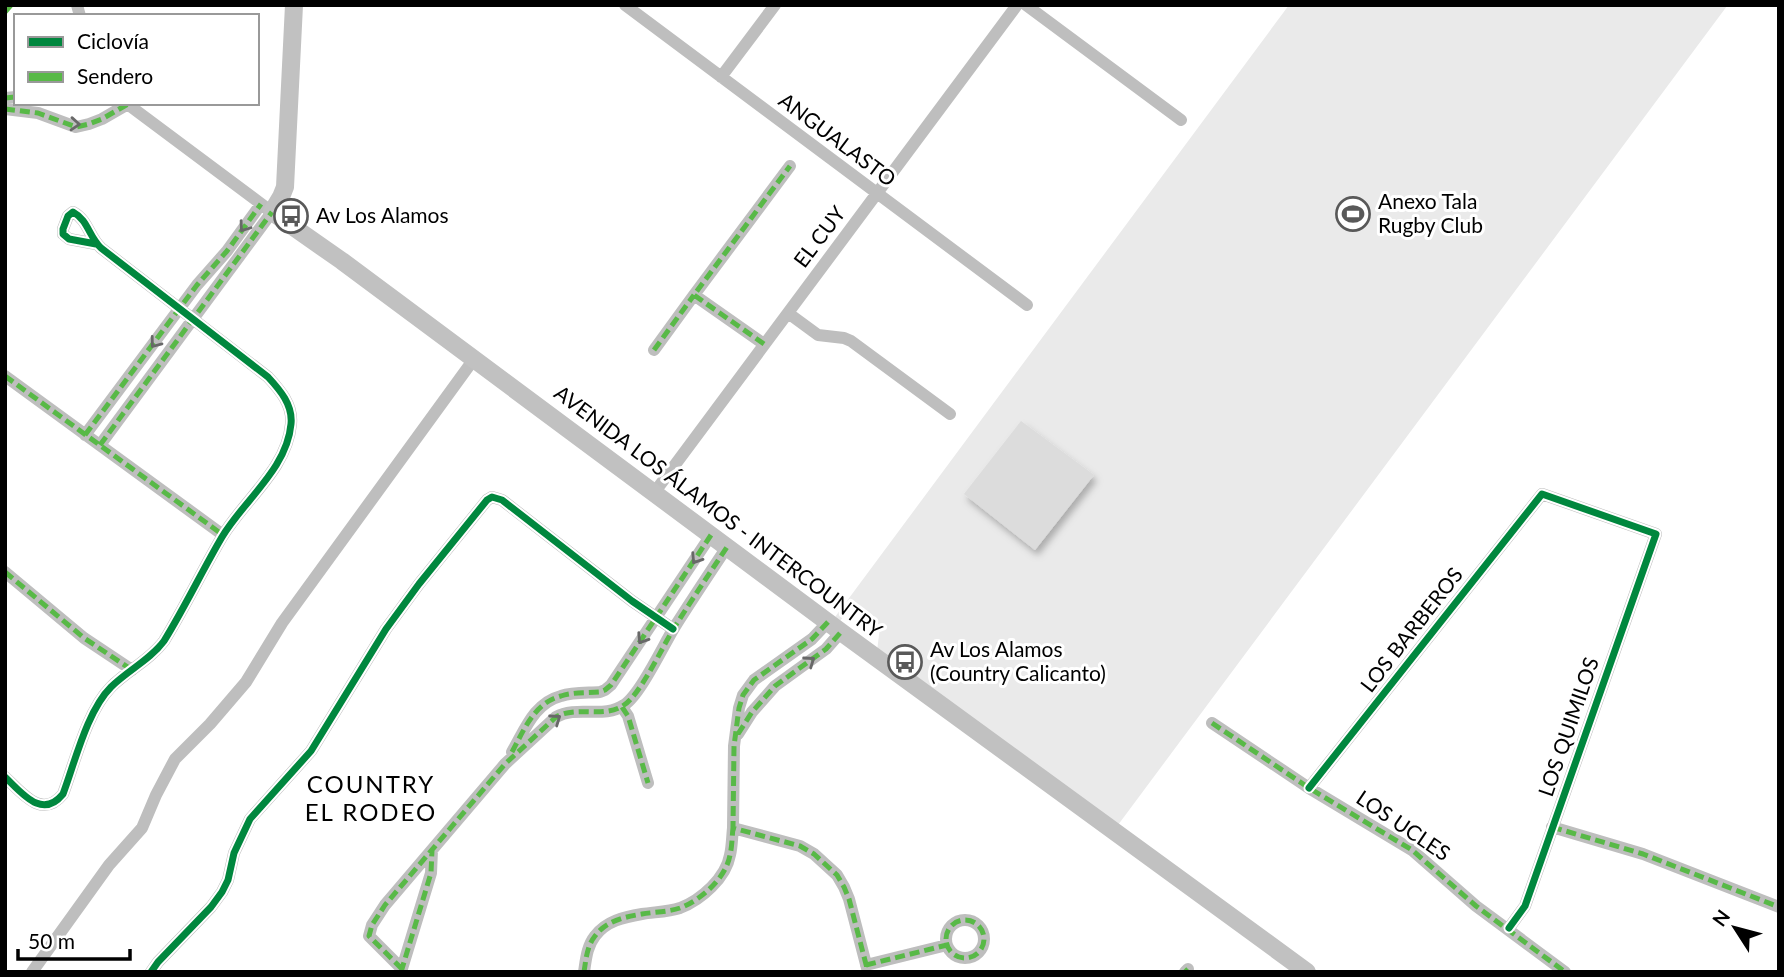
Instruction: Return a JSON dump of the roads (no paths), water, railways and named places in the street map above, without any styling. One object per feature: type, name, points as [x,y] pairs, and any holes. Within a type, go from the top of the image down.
[{"type":"main road","points":[[267,208],[281,197],[285,187],[294,5]]},
{"type":"main road","name":"AVENIDA LOS ÁLAMOS - INTERCOUNTRY","points":[[267,208],[1307,972]]},
{"type":"street","name":"ANGUALASTO","points":[[625,5],[1027,305]]},
{"type":"street","points":[[721,77],[775,5]]},
{"type":"street","name":"EL CUY","points":[[654,493],[1017,5]]},
{"type":"street","points":[[1026,5],[1181,120]]},
{"type":"street","points":[[5,109],[38,113],[76,127],[102,119],[125,105]]},
{"type":"street","points":[[128,105],[267,208]]},
{"type":"street","points":[[654,350],[790,166]]},
{"type":"street","points":[[85,435],[209,270],[267,208]]},
{"type":"street","points":[[100,445],[193,320],[267,208]]},
{"type":"street","points":[[5,777],[39,805],[47,806],[57,802],[63,794],[89,723],[103,695],[113,684],[153,654],[164,641],[223,535],[280,460],[292,423],[288,404],[268,377],[96,244]]},
{"type":"street","points":[[694,295],[764,344]]},
{"type":"street","points":[[788,313],[818,335],[851,341],[950,414]]},
{"type":"street","points":[[32,972],[109,865],[142,828],[176,759],[246,682],[282,623],[474,359]]},
{"type":"street","points":[[5,376],[223,535]]},
{"type":"street","name":"LOS BARBEROS","points":[[1309,788],[1542,494],[1656,534]]},
{"type":"street","points":[[151,972],[222,892],[228,880],[234,853],[250,819],[311,751],[387,629],[419,584],[487,500],[492,497],[502,500],[673,629]]},
{"type":"street","name":"LOS QUIMILOS","points":[[1508,928],[1525,906],[1656,534]]},
{"type":"street","points":[[505,764],[538,708],[561,695],[605,690],[617,677],[711,535]]},
{"type":"street","points":[[432,850],[431,873],[402,970],[371,940],[369,931],[385,905],[505,764],[556,717],[572,711],[599,712],[622,707],[634,697],[673,629],[727,547]]},
{"type":"street","points":[[5,572],[84,638],[132,670]]},
{"type":"street","points":[[584,972],[588,948],[600,930],[614,921],[679,908],[695,900],[724,872],[730,857],[735,740],[743,695],[747,687],[764,671],[834,627]]},
{"type":"street","points":[[735,740],[752,712],[775,686],[826,649],[834,627]]},
{"type":"street","points":[[622,707],[628,716],[648,783]]},
{"type":"street","name":"LOS UCLES","points":[[1212,723],[1309,788],[1412,850],[1476,905],[1565,972]]},
{"type":"street","points":[[1552,827],[1643,854],[1779,907]]},
{"type":"street","points":[[733,828],[800,846],[814,854],[837,875],[849,900],[867,969],[947,945]]},
{"type":"place","name":"Anexo Tala Rugby Club","points":[[1353,214]]},
{"type":"place","name":"Av Los Alamos","points":[[291,216]]},
{"type":"place","name":"Av Los Alamos (Country Calicanto)","points":[[905,662]]},
{"type":"district","name":"COUNTRY EL RODEO","points":[[371,799]]}]
